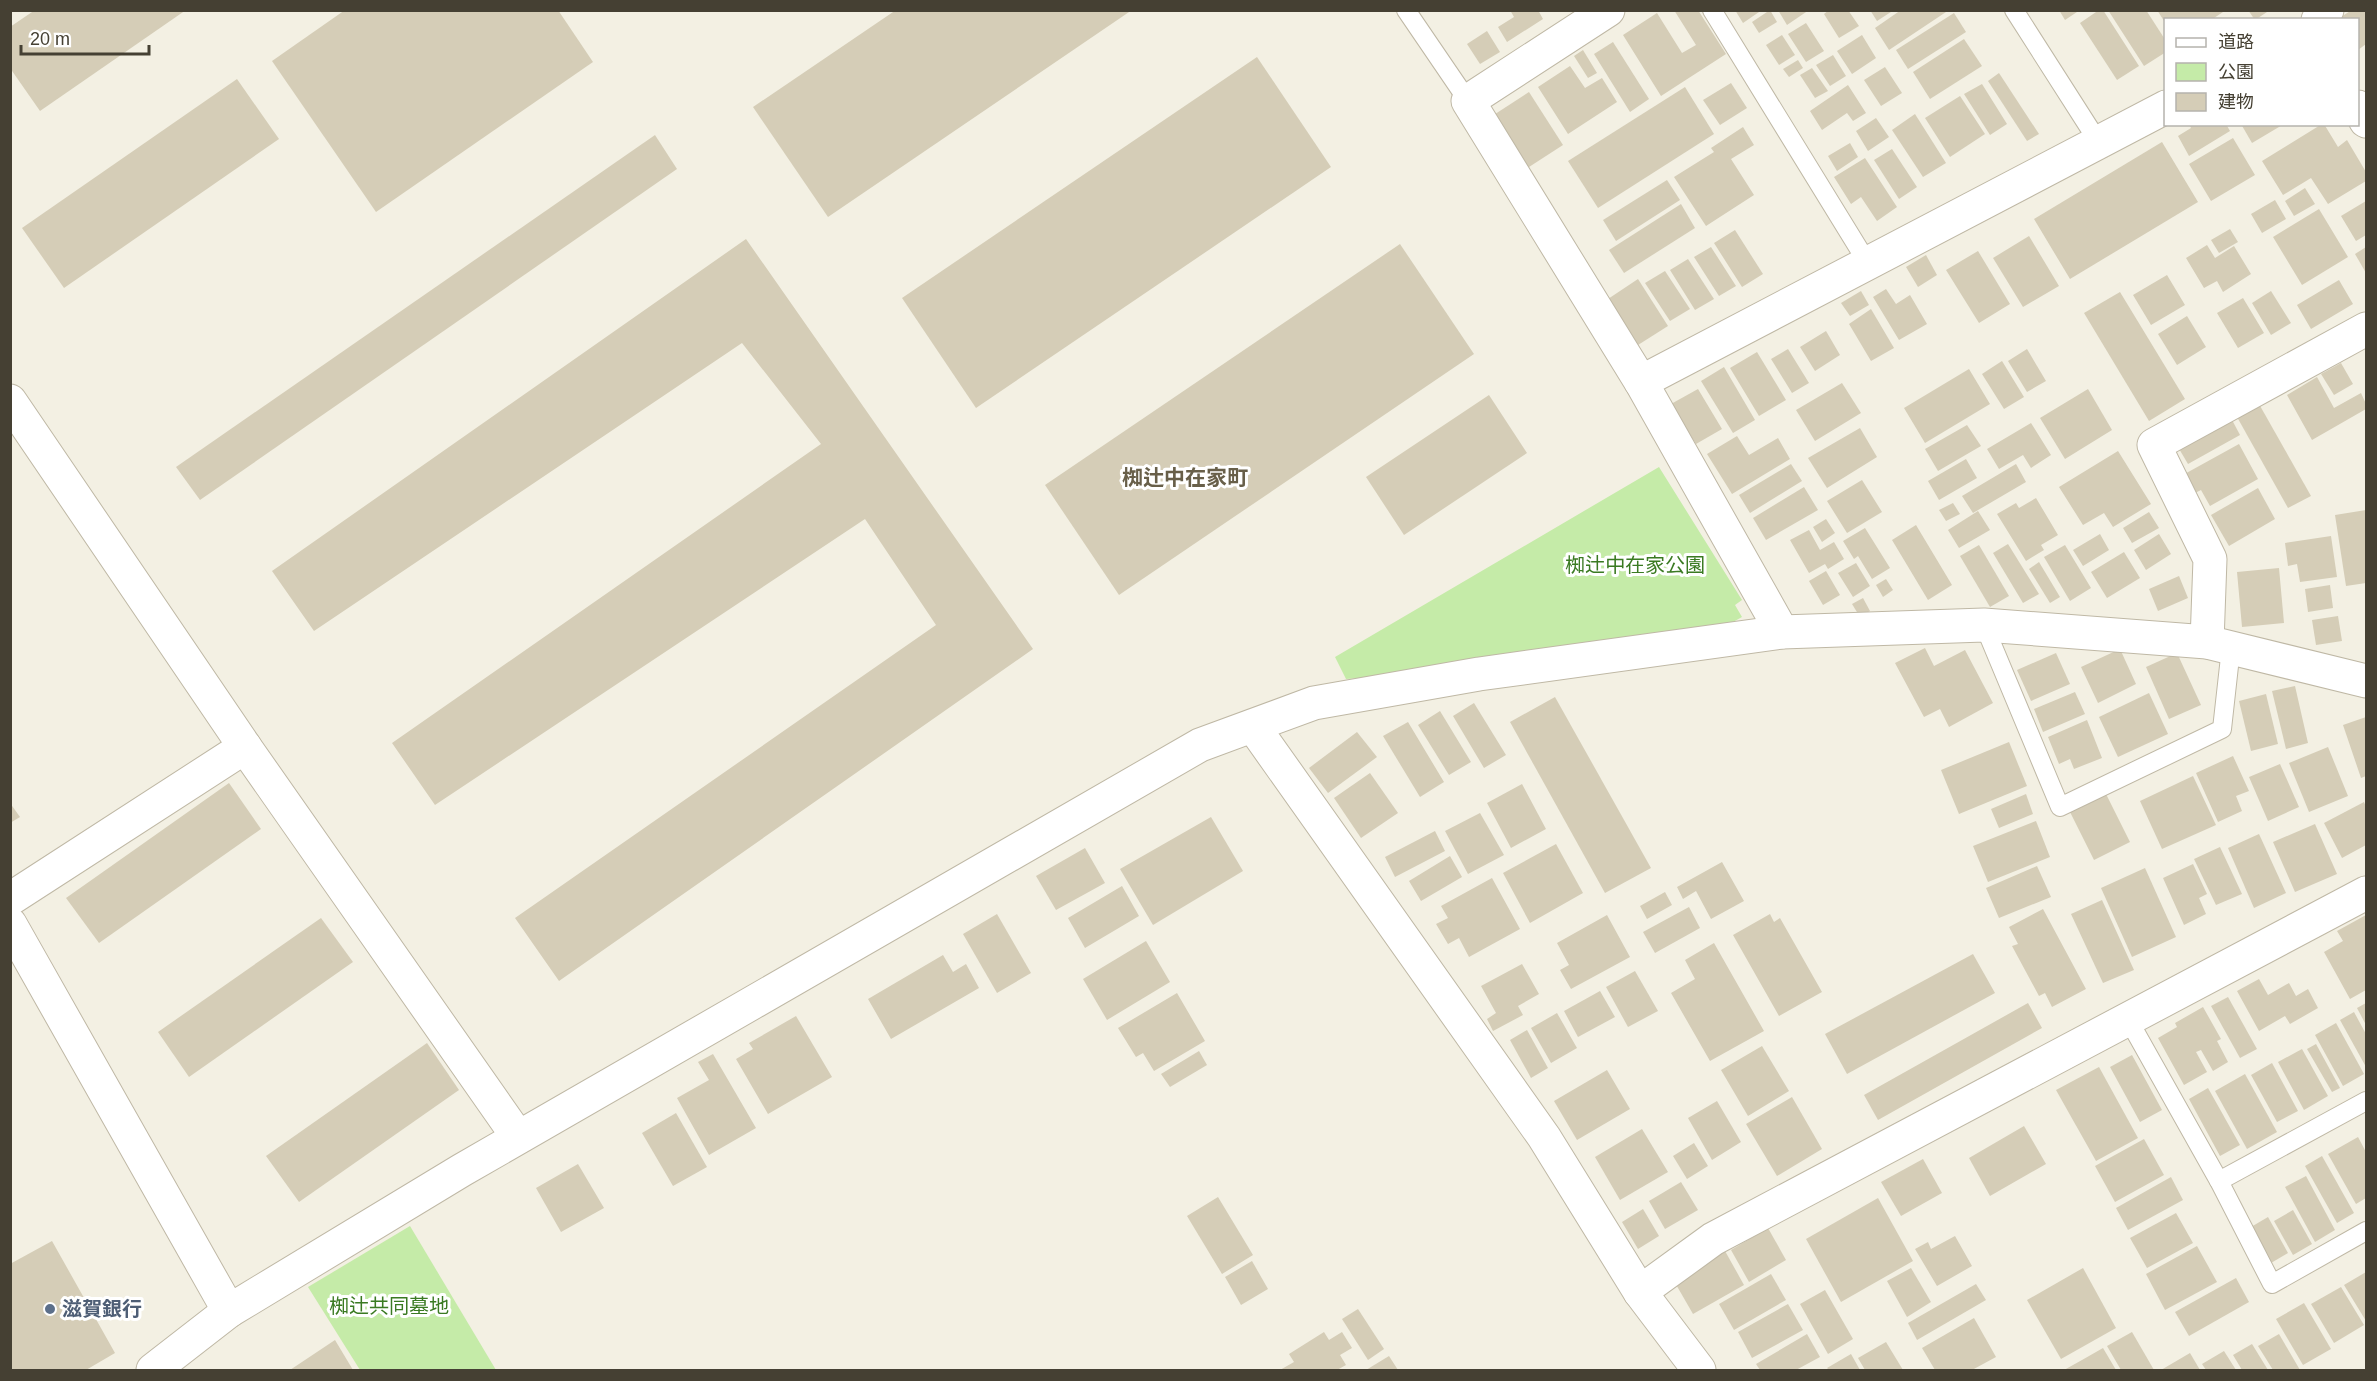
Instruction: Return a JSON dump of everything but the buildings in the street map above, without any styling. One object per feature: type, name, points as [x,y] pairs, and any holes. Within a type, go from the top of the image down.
[{"type":"street","points":[[1608,10],[1468,101],[1641,382],[1782,632]]},
{"type":"street","points":[[1641,382],[2164,108]]},
{"type":"street","points":[[2219,645],[2210,559],[2154,445],[2367,329]]},
{"type":"street","points":[[10,401],[245,747],[518,1137]]},
{"type":"street","points":[[153,1371],[229,1311],[518,1137],[1200,745],[1314,703],[1479,674],[1782,632],[1984,625],[2219,645],[2367,681]]},
{"type":"street","points":[[1253,726],[1544,1137],[1640,1292],[1699,1371]]},
{"type":"street","points":[[10,899],[245,747]]},
{"type":"street","points":[[1640,1292],[1713,1239],[2367,893]]},
{"type":"street","points":[[10,924],[229,1311]]},
{"type":"lane","points":[[1406,10],[1468,101]]},
{"type":"lane","points":[[1712,10],[1867,262]]},
{"type":"lane","points":[[2014,10],[2099,143]]},
{"type":"lane","points":[[1984,625],[2060,807],[2222,729],[2219,645]]},
{"type":"lane","points":[[2128,1019],[2219,1180],[2272,1284],[2367,1231]]},
{"type":"lane","points":[[2219,1180],[2367,1101]]},
{"type":"green space","name":"椥辻中在家公園","points":[[1659,467],[1742,600],[1735,605],[1742,617],[1733,622],[1375,677],[1346,679],[1335,657]]},
{"type":"green space","name":"椥辻共同墓地","points":[[410,1226],[496,1370],[360,1370],[308,1287]]},
{"type":"place","name":"滋賀銀行","points":[[50,1309]]},
{"type":"district","name":"椥辻中在家町","points":[[1185,477]]}]
